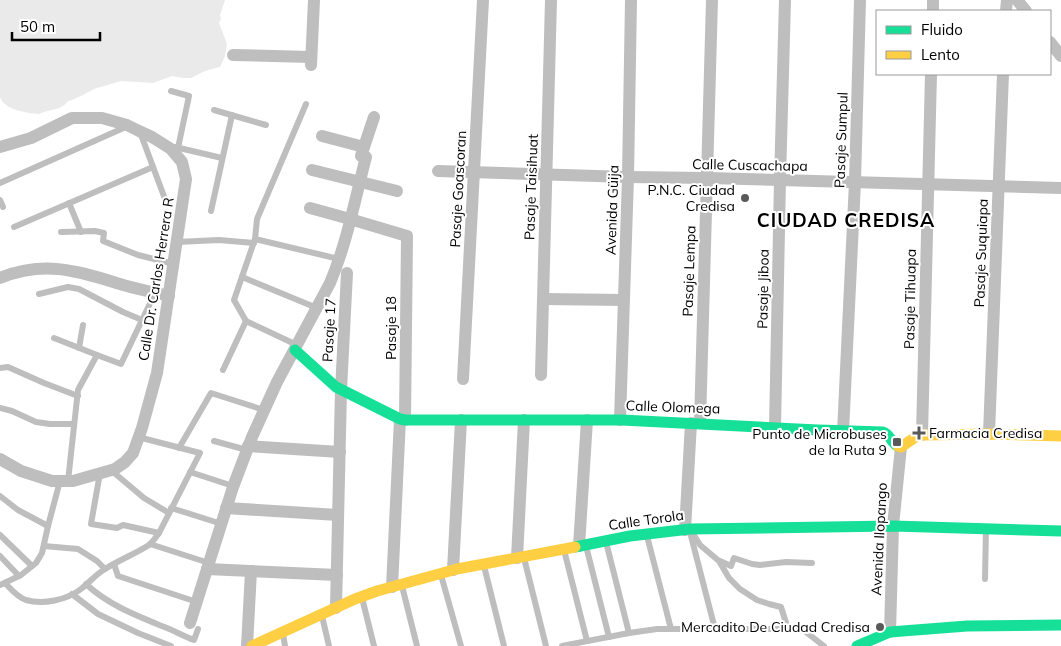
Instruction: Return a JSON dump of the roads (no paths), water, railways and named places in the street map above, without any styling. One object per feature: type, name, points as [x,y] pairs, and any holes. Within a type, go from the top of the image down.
[{"type":"street","points":[[233,55],[311,61],[314,0]]},
{"type":"street","name":"Pasaje Goascoran","points":[[463,379],[483,0]]},
{"type":"street","name":"Pasaje Taisihuat","points":[[541,375],[552,0]]},
{"type":"street","name":"Avenida Güija","points":[[620,420],[628,177],[631,0]]},
{"type":"street","name":"Pasaje Lempa","points":[[687,529],[696,423],[707,178],[712,0]]},
{"type":"street","name":"Pasaje Jiboa","points":[[775,428],[785,0]]},
{"type":"street","name":"Pasaje Sumpul","points":[[843,432],[855,182],[860,0]]},
{"type":"street","points":[[1017,0],[1025,10]]},
{"type":"street","points":[[1051,43],[1061,56]]},
{"type":"street","name":"Pasaje Tihuapa","points":[[922,435],[931,75]]},
{"type":"street","name":"Pasaje Suquiapa","points":[[989,434],[1003,75]]},
{"type":"street","points":[[194,626],[197,602],[233,486],[247,448],[264,410],[340,259],[366,157],[361,156],[374,117]]},
{"type":"street","name":"Calle Dr. Carlos Herrera R","points":[[0,147],[31,138],[72,118],[102,118],[134,128],[171,146],[182,162],[186,179],[157,373],[133,453],[115,469],[73,481],[52,481],[21,471],[0,460]]},
{"type":"street","points":[[322,136],[364,147]]},
{"type":"street","points":[[312,170],[397,191]]},
{"type":"street","name":"Calle Cuscachapa","points":[[438,171],[1061,188]]},
{"type":"street","points":[[310,208],[350,219]]},
{"type":"street","name":"Pasaje 18","points":[[350,219],[406,236],[403,419],[397,586]]},
{"type":"street","points":[[0,278],[23,270],[45,268],[75,271],[121,285],[169,296]]},
{"type":"street","name":"Pasaje 17","points":[[336,608],[341,390],[347,273]]},
{"type":"street","points":[[543,299],[624,300]]},
{"type":"street","name":"Calle Olomega","points":[[296,348],[326,379],[341,390],[403,419],[620,420],[843,432],[884,432],[894,444],[901,447]]},
{"type":"street","points":[[447,572],[461,420]]},
{"type":"street","points":[[520,557],[524,420]]},
{"type":"street","points":[[582,546],[587,420]]},
{"type":"street","points":[[901,447],[917,436],[922,435],[1061,436]]},
{"type":"street","name":"Avenida Ilopango","points":[[890,632],[893,526],[901,447]]},
{"type":"street","points":[[247,448],[340,452]]},
{"type":"street","points":[[226,508],[338,515]]},
{"type":"street","name":"Calle Torola","points":[[252,646],[362,596],[397,586],[483,564],[646,534],[687,529],[893,526],[1061,531]]},
{"type":"street","points":[[208,566],[251,571],[336,576]]},
{"type":"street","points":[[247,646],[251,571]]},
{"type":"street","points":[[857,646],[890,632],[967,626],[1061,625]]},
{"type":"lane","points":[[171,91],[189,96],[171,146],[222,158]]},
{"type":"lane","points":[[296,348],[246,321],[234,300],[255,241],[257,219],[306,104]]},
{"type":"lane","points":[[214,110],[266,125]]},
{"type":"lane","points":[[211,211],[232,115]]},
{"type":"lane","points":[[0,183],[134,128],[166,199]]},
{"type":"lane","points":[[14,227],[153,167]]},
{"type":"lane","points":[[0,200],[3,207]]},
{"type":"lane","points":[[69,203],[81,232]]},
{"type":"lane","points":[[61,232],[94,231],[104,233],[103,241],[138,255],[174,264]]},
{"type":"lane","points":[[177,242],[255,241],[340,259]]},
{"type":"lane","points":[[242,277],[317,308]]},
{"type":"lane","points":[[39,294],[68,287],[79,288],[142,320]]},
{"type":"lane","points":[[54,338],[121,364],[155,293]]},
{"type":"lane","points":[[223,370],[246,321]]},
{"type":"lane","points":[[79,348],[83,325]]},
{"type":"lane","points":[[97,355],[78,390],[64,481],[48,526],[42,553],[36,563],[19,576],[3,584],[26,600],[49,601],[67,597],[81,589],[105,568],[150,544],[159,533],[200,453],[138,437]]},
{"type":"lane","points":[[0,368],[8,367],[78,396]]},
{"type":"lane","points":[[180,448],[211,393],[264,410]]},
{"type":"lane","points":[[0,408],[12,411],[36,422],[74,424]]},
{"type":"lane","points":[[214,441],[247,448]]},
{"type":"lane","points":[[159,533],[123,525],[118,528],[91,524],[105,472],[144,498],[170,511],[222,524]]},
{"type":"lane","points":[[190,472],[233,486]]},
{"type":"lane","points":[[0,496],[18,510],[48,526]]},
{"type":"lane","points":[[985,579],[986,528]]},
{"type":"lane","points":[[687,529],[700,545],[722,564],[729,578],[740,589],[757,600],[781,607],[788,629]]},
{"type":"lane","points":[[687,529],[716,629]]},
{"type":"lane","points":[[0,534],[32,566]]},
{"type":"lane","points":[[646,534],[671,629]]},
{"type":"lane","points":[[606,541],[629,633]]},
{"type":"lane","points":[[150,544],[208,566]]},
{"type":"lane","points":[[44,546],[78,549],[105,568]]},
{"type":"lane","points":[[582,546],[610,637]]},
{"type":"lane","points":[[564,549],[587,641]]},
{"type":"lane","points":[[0,556],[19,576]]},
{"type":"lane","points":[[520,557],[546,646]]},
{"type":"lane","points":[[719,561],[732,566],[734,558],[760,565],[786,562],[812,564]]},
{"type":"lane","points":[[114,564],[118,576],[197,602]]},
{"type":"lane","points":[[483,564],[504,646]]},
{"type":"lane","points":[[447,572],[460,646]]},
{"type":"lane","points":[[86,584],[122,609],[194,640],[194,626]]},
{"type":"lane","points":[[397,586],[417,646]]},
{"type":"lane","points":[[72,594],[98,614],[171,646]]},
{"type":"lane","points":[[362,596],[374,646]]},
{"type":"lane","points":[[322,615],[330,646]]},
{"type":"lane","points":[[562,646],[629,633],[671,629],[802,629],[824,646]]},
{"type":"lane","points":[[282,633],[285,646]]},
{"type":"place","name":"P.N.C. Ciudad Credisa","points":[[745,198]]},
{"type":"place","name":"Farmacia Credisa","points":[[919,433]]},
{"type":"place","name":"Punto de Microbuses de la Ruta 9","points":[[897,442]]},
{"type":"place","name":"Mercadito De Ciudad Credisa","points":[[880,627]]},
{"type":"district","name":"CIUDAD CREDISA","points":[[846,220]]}]
